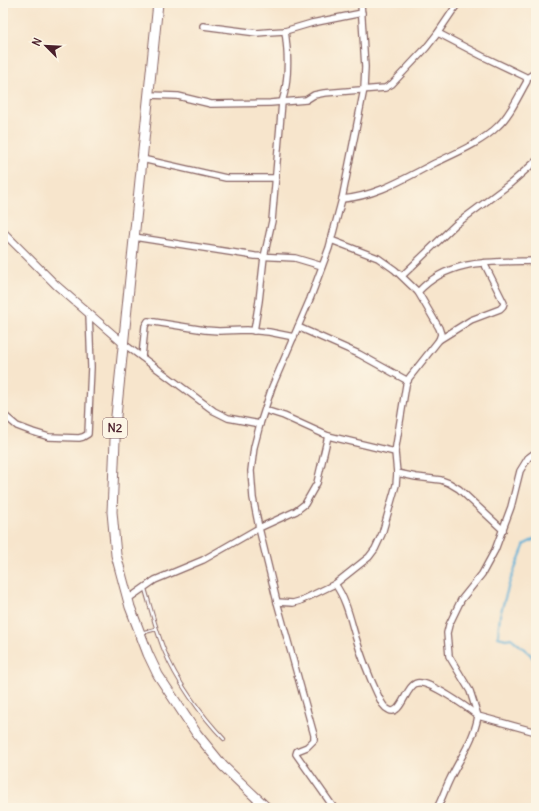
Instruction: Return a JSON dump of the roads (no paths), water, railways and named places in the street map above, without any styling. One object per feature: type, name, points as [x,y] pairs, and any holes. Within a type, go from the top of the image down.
[{"type":"highway","name":"N2","points":[[158,3],[116,416],[112,512],[116,555],[128,599],[140,634],[158,675],[197,734],[224,766],[266,808]]},
{"type":"street","points":[[334,808],[296,754],[297,751],[314,740],[314,735],[277,602],[259,528],[253,498],[251,471],[254,447],[272,387],[294,337],[322,266],[342,199],[364,90],[365,67],[361,3]]},
{"type":"street","points":[[149,95],[178,96],[211,104],[282,102],[306,100],[314,95],[324,92],[385,88],[389,86],[426,48],[458,3]]},
{"type":"street","points":[[203,26],[257,32],[285,30],[362,13]]},
{"type":"street","points":[[254,331],[264,257],[272,221],[288,49],[285,30]]},
{"type":"street","points":[[438,32],[527,78]]},
{"type":"street","points":[[342,199],[357,198],[400,182],[465,149],[495,129],[502,122],[526,83],[527,78],[536,72]]},
{"type":"street","points":[[142,159],[226,178],[276,178]]},
{"type":"street","points":[[402,276],[455,225],[536,162]]},
{"type":"street","points":[[3,232],[56,285],[124,344],[214,411],[228,418],[260,424]]},
{"type":"street","points":[[134,237],[264,257],[295,258],[322,266]]},
{"type":"street","points":[[331,240],[383,261],[402,276],[418,292],[441,332],[439,340]]},
{"type":"street","points":[[418,292],[425,284],[438,275],[455,268],[484,263],[536,261]]},
{"type":"street","points":[[277,602],[293,603],[300,601],[335,584],[361,564],[375,549],[387,518],[396,485],[397,473],[395,452],[404,393],[408,380],[439,340],[472,320],[504,306],[504,303],[484,263]]},
{"type":"street","points":[[3,414],[17,426],[49,437],[79,438],[88,434],[91,367],[89,314]]},
{"type":"street","points":[[142,357],[145,326],[148,321],[205,330],[269,332],[294,337]]},
{"type":"street","points":[[298,327],[359,354],[408,380]]},
{"type":"street","points":[[265,410],[284,416],[328,436],[395,452]]},
{"type":"street","points":[[128,599],[160,578],[203,560],[259,528],[296,511],[305,504],[317,483],[328,436]]},
{"type":"street","points":[[437,808],[450,779],[470,744],[475,732],[478,716],[470,691],[449,656],[447,634],[461,600],[482,574],[495,550],[503,530],[520,471],[528,458],[536,452]]},
{"type":"street","points":[[397,473],[441,480],[449,483],[459,489],[503,530]]},
{"type":"street","points":[[335,584],[340,590],[361,654],[386,709],[392,712],[395,711],[411,686],[420,683],[426,684],[451,697],[478,716],[536,732]]},
{"type":"lane","points":[[144,588],[164,650],[179,678],[208,722],[224,739]]},
{"type":"lane","points":[[140,634],[156,629]]},
{"type":"waterway","points":[[536,537],[525,544],[510,581],[500,615],[498,637],[506,639],[511,638],[530,654],[536,663]]},
{"type":"waterway","points":[[536,681],[532,691],[536,735]]}]
